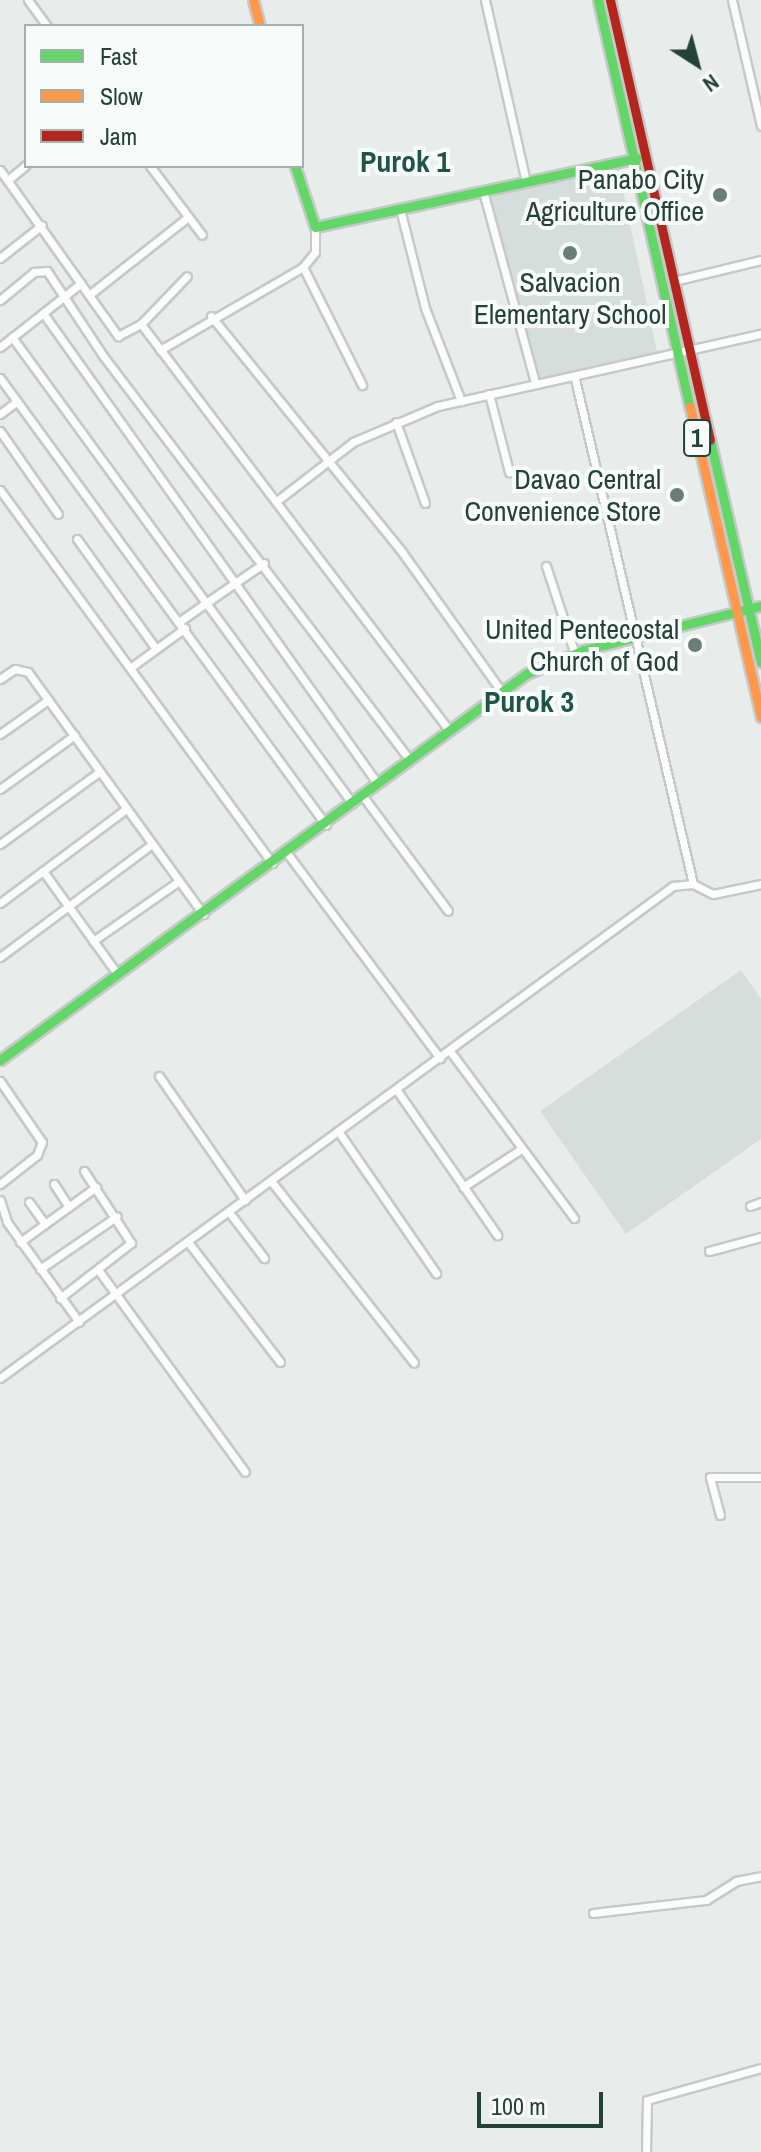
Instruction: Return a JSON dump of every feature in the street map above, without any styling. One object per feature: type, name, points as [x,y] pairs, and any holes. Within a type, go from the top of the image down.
[{"type":"main road","points":[[253,0],[259,24]]},
{"type":"main road","name":"1","points":[[598,0],[761,717]]},
{"type":"main road","name":"1","points":[[610,0],[761,662]]},
{"type":"main road","points":[[613,68],[625,65]]},
{"type":"main road","points":[[296,168],[315,227],[646,156]]},
{"type":"main road","points":[[655,253],[667,250]]},
{"type":"main road","points":[[705,472],[717,469]]},
{"type":"main road","points":[[0,1060],[326,825],[501,691],[575,654],[761,606]]},
{"type":"street","points":[[28,0],[46,24]]},
{"type":"street","points":[[485,0],[526,182]]},
{"type":"street","points":[[732,0],[758,101],[761,126]]},
{"type":"street","points":[[8,180],[24,167]]},
{"type":"street","points":[[151,168],[202,235]]},
{"type":"street","points":[[0,170],[118,336],[141,324],[187,276]]},
{"type":"street","points":[[483,191],[535,383]]},
{"type":"street","points":[[400,209],[425,308],[461,401]]},
{"type":"street","points":[[89,295],[188,217]]},
{"type":"street","points":[[0,258],[42,225]]},
{"type":"street","points":[[160,350],[211,316],[303,267],[315,252],[315,227]]},
{"type":"street","points":[[674,281],[761,260]]},
{"type":"street","points":[[303,267],[362,385]]},
{"type":"street","points":[[0,300],[44,268],[409,759]]},
{"type":"street","points":[[0,347],[81,283]]},
{"type":"street","points":[[43,313],[377,783]]},
{"type":"street","points":[[211,316],[328,460],[501,691]]},
{"type":"street","points":[[141,324],[278,500],[449,730]]},
{"type":"street","points":[[278,500],[328,460],[396,422],[489,394],[535,383],[575,379],[761,334]]},
{"type":"street","points":[[12,337],[352,803]]},
{"type":"street","points":[[0,378],[326,825]]},
{"type":"street","points":[[575,379],[693,884],[706,894],[761,884]]},
{"type":"street","points":[[489,394],[509,472]]},
{"type":"street","points":[[0,414],[17,401]]},
{"type":"street","points":[[396,422],[425,503]]},
{"type":"street","points":[[0,431],[58,514]]},
{"type":"street","points":[[0,490],[272,864]]},
{"type":"street","points":[[77,539],[156,649]]},
{"type":"street","points":[[130,668],[207,603],[264,563]]},
{"type":"street","points":[[546,566],[575,654]]},
{"type":"street","points":[[0,679],[25,670],[203,914]]},
{"type":"street","points":[[0,734],[48,700]]},
{"type":"street","points":[[0,789],[75,735]]},
{"type":"street","points":[[0,844],[99,772]]},
{"type":"street","points":[[362,795],[448,911]]},
{"type":"street","points":[[0,903],[126,809]]},
{"type":"street","points":[[0,957],[152,844]]},
{"type":"street","points":[[287,853],[440,1058]]},
{"type":"street","points":[[43,871],[118,975]]},
{"type":"street","points":[[93,941],[179,881]]},
{"type":"street","points":[[0,1378],[673,886],[693,884]]},
{"type":"street","points":[[450,1051],[574,1218]]},
{"type":"street","points":[[159,1076],[245,1200]]},
{"type":"street","points":[[0,1081],[42,1142],[37,1155],[0,1184]]},
{"type":"street","points":[[396,1089],[497,1235]]},
{"type":"street","points":[[338,1131],[436,1273]]},
{"type":"street","points":[[463,1187],[521,1149]]},
{"type":"street","points":[[60,1298],[99,1271],[131,1243],[117,1216],[84,1171]]},
{"type":"street","points":[[271,1181],[414,1363]]},
{"type":"street","points":[[54,1184],[69,1207]]},
{"type":"street","points":[[20,1242],[96,1187]]},
{"type":"street","points":[[0,1200],[20,1242],[79,1322]]},
{"type":"street","points":[[29,1202],[45,1224]]},
{"type":"street","points":[[750,1206],[761,1202]]},
{"type":"street","points":[[229,1212],[264,1258]]},
{"type":"street","points":[[40,1269],[117,1216]]},
{"type":"street","points":[[709,1251],[761,1237]]},
{"type":"street","points":[[188,1242],[280,1362]]},
{"type":"street","points":[[99,1271],[245,1472]]},
{"type":"street","points":[[720,1515],[710,1477],[761,1477]]},
{"type":"street","points":[[593,1913],[706,1900],[761,1876]]},
{"type":"street","points":[[646,2152],[647,2100],[761,2068]]},
{"type":"shaded area","name":"Salvacion Elementary School","points":[[618,167],[658,356],[541,381],[490,200],[500,190]]},
{"type":"shaded area","points":[[741,970],[761,999],[761,1139],[626,1234],[540,1111]]},
{"type":"traffic: fast","points":[[598,0],[690,407]]},
{"type":"traffic: fast","points":[[296,168],[315,227],[637,158]]},
{"type":"traffic: fast","points":[[710,440],[761,662]]},
{"type":"traffic: fast","points":[[0,1060],[526,674],[584,650],[761,606]]},
{"type":"traffic: slow","points":[[253,0],[259,24]]},
{"type":"traffic: slow","points":[[690,407],[761,717]]},
{"type":"traffic: jam","points":[[610,0],[710,440]]},
{"type":"place","name":"Panabo City Agriculture Office","points":[[720,195]]},
{"type":"place","name":"Salvacion Elementary School","points":[[570,253]]},
{"type":"place","name":"Davao Central Convenience Store","points":[[677,495]]},
{"type":"place","name":"United Pentecostal Church of God","points":[[695,645]]},
{"type":"district","name":"Purok 1","points":[[405,161]]},
{"type":"district","name":"Purok 3","points":[[529,701]]}]
